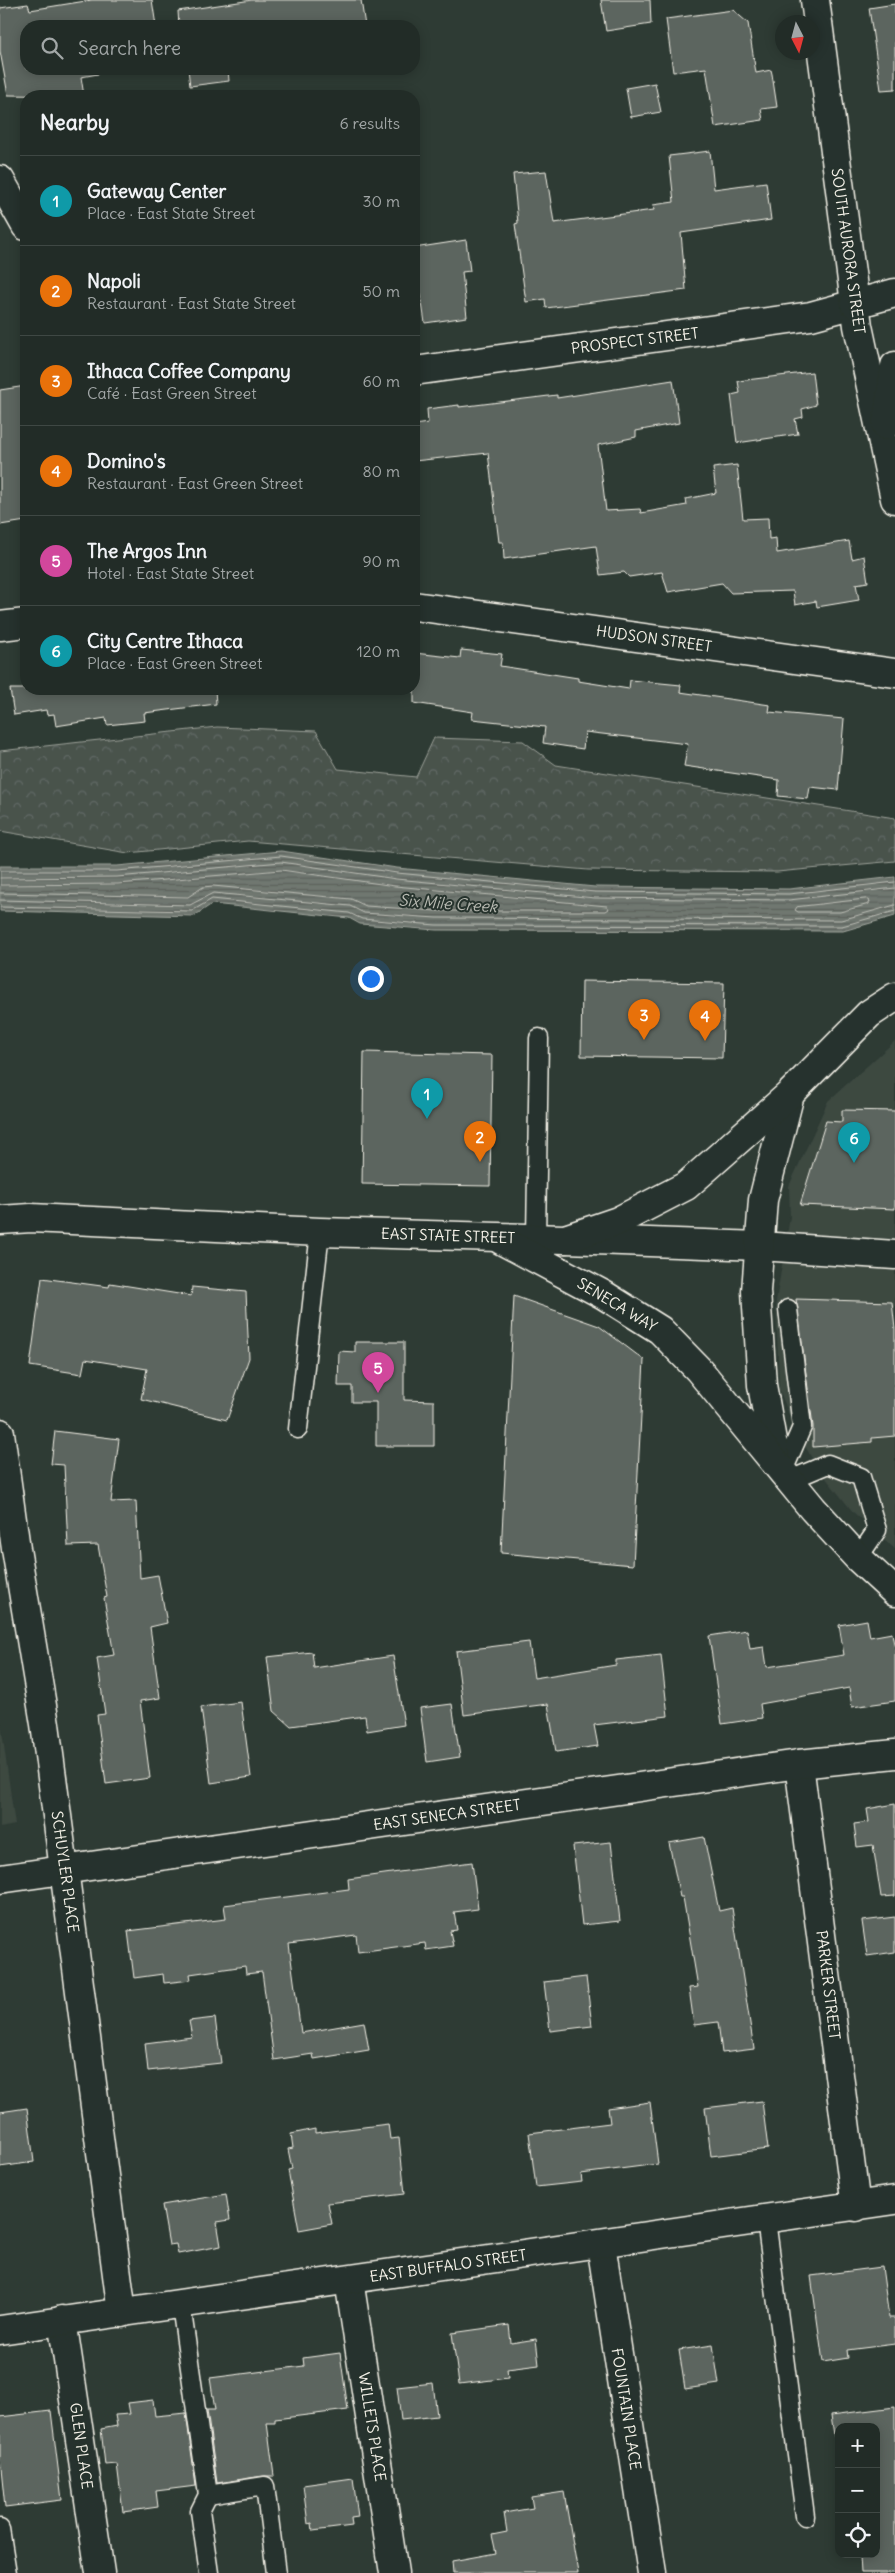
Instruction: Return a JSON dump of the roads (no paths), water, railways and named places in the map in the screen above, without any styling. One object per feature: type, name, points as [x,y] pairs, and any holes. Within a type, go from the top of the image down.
[{"type":"main road","name":"SOUTH AURORA STREET","points":[[815,0],[855,304],[895,500]]},
{"type":"main road","points":[[0,180],[20,215]]},
{"type":"main road","name":"PROSPECT STREET","points":[[420,370],[811,316],[895,293]]},
{"type":"main road","points":[[883,445],[895,366]]},
{"type":"main road","name":"HUDSON STREET","points":[[420,607],[895,673]]},
{"type":"main road","points":[[0,626],[20,624]]},
{"type":"main road","points":[[565,1239],[618,1221],[686,1186],[790,1094],[869,1014],[895,997]]},
{"type":"main road","points":[[783,1471],[762,1385],[756,1291],[763,1200],[790,1094]]},
{"type":"main road","name":"EAST STATE STREET","points":[[0,1220],[31,1218],[320,1232],[760,1246],[895,1255]]},
{"type":"main road","name":"SENECA WAY","points":[[498,1238],[604,1294],[660,1330],[699,1370],[743,1426],[858,1558],[895,1592]]},
{"type":"main road","name":"SCHUYLER PLACE","points":[[0,1433],[16,1549],[45,1724],[122,2313]]},
{"type":"main road","name":"EAST SENECA STREET","points":[[0,1879],[799,1764],[895,1754]]},
{"type":"main road","name":"PARKER STREET","points":[[799,1764],[856,2207]]},
{"type":"main road","name":"EAST BUFFALO STREET","points":[[0,2330],[895,2200]]},
{"type":"main road","name":"FOUNTAIN PLACE","points":[[601,2244],[652,2573]]},
{"type":"main road","name":"WILLETS PLACE","points":[[349,2280],[394,2573]]},
{"type":"main road","name":"GLEN PLACE","points":[[62,2320],[100,2573]]},
{"type":"lane","points":[[536,1239],[539,1038]]},
{"type":"lane","points":[[298,1429],[320,1232]]},
{"type":"lane","points":[[783,1471],[802,1427],[788,1309]]},
{"type":"lane","points":[[783,1471],[828,1464],[861,1477],[877,1530],[858,1558]]},
{"type":"lane","points":[[766,2220],[805,2516]]},
{"type":"lane","points":[[181,2304],[208,2495],[200,2511],[209,2573]]},
{"type":"lane","points":[[208,2495],[265,2486],[276,2573]]},
{"type":"lane","points":[[0,2529],[7,2573]]},
{"type":"water","name":"Six Mile Creek","points":[[281,851],[397,868],[595,887],[789,889],[895,877],[895,916],[843,931],[436,930],[360,924],[349,918],[212,904],[194,916],[0,911],[0,866],[117,866]]},
{"type":"place","name":"Ithaca Coffee Company","points":[[644,1040]]},
{"type":"place","name":"Domino's","points":[[705,1041]]},
{"type":"place","name":"Gateway Center","points":[[427,1119]]},
{"type":"place","name":"Napoli","points":[[480,1162]]},
{"type":"place","name":"City Centre Ithaca","points":[[854,1163]]},
{"type":"place","name":"The Argos Inn","points":[[378,1393]]}]
